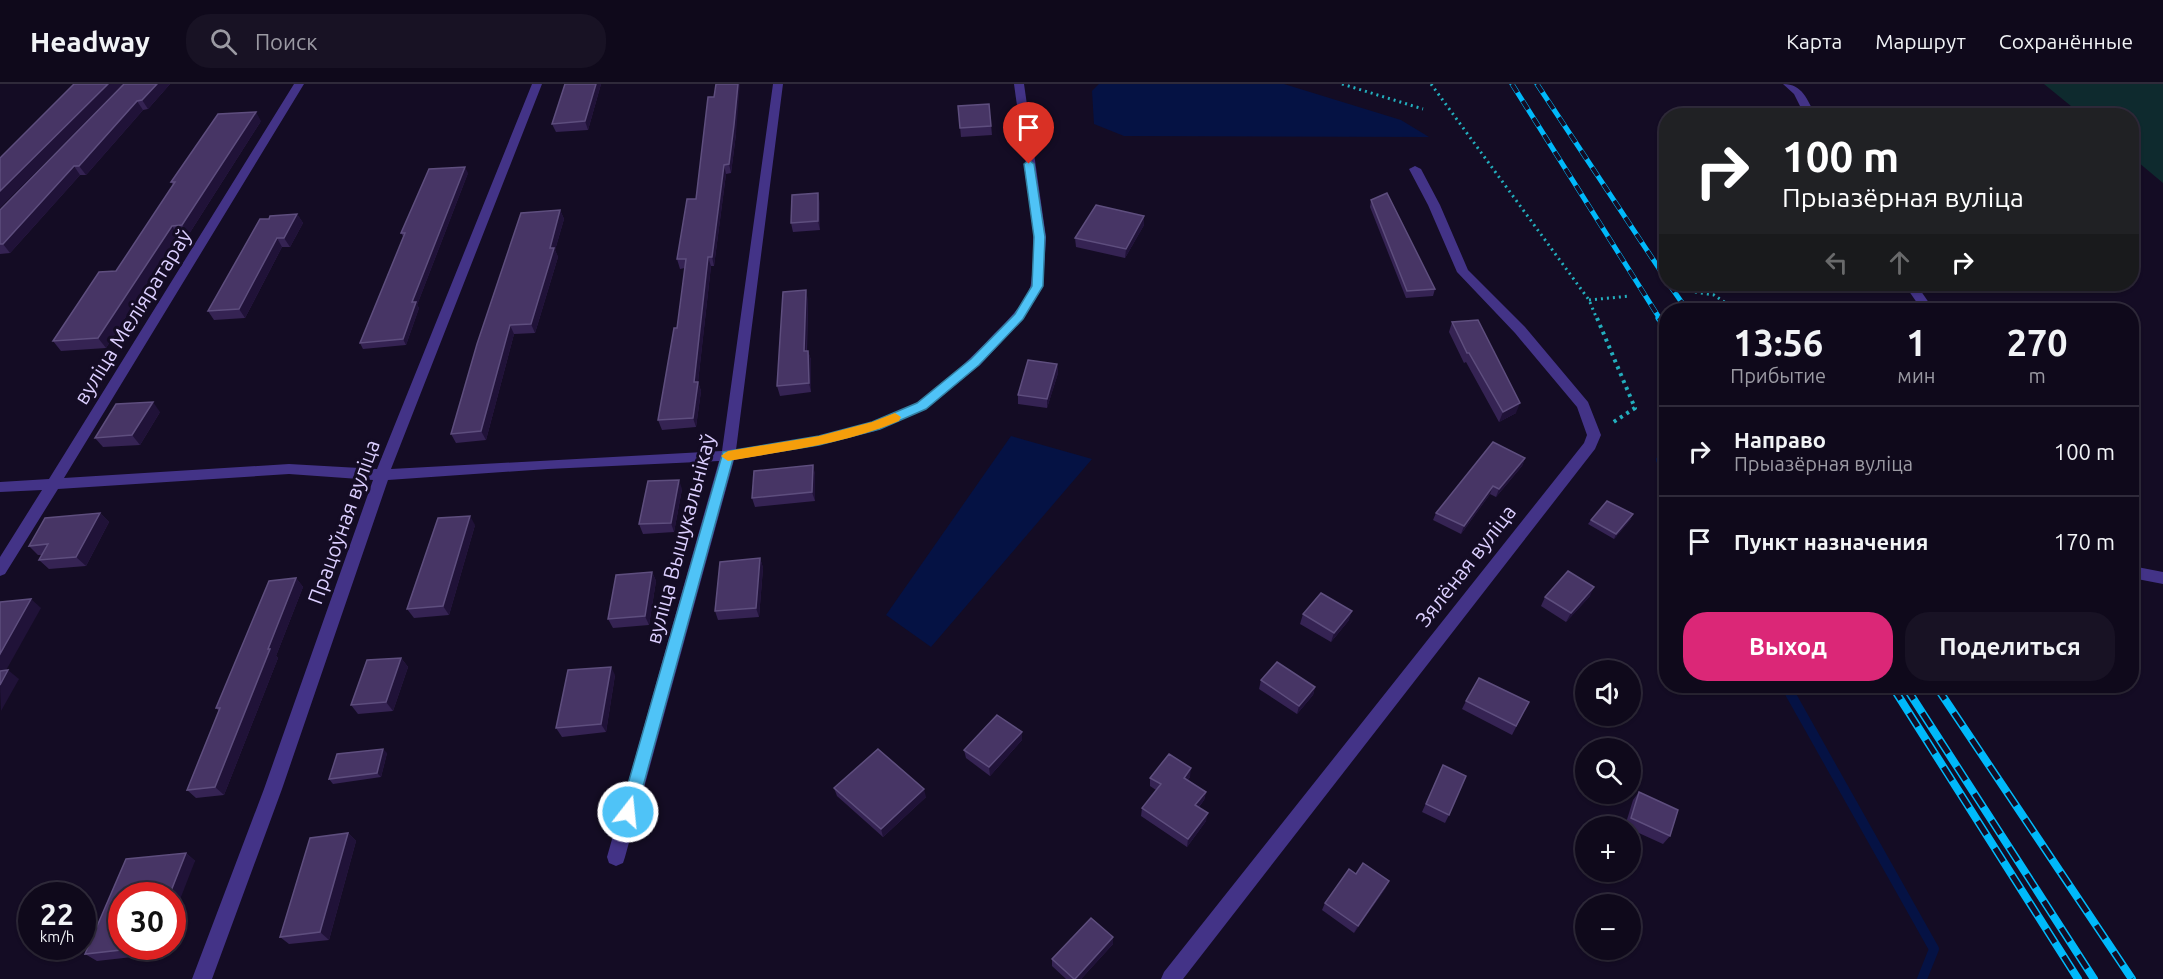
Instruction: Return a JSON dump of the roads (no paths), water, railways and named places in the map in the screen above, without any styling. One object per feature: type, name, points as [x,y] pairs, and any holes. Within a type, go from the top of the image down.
[{"type":"street","name":"вуліца Меліяратараў","points":[[0,570],[299,84]]},
{"type":"street","name":"Працоўная вуліца","points":[[202,979],[273,789],[382,475],[537,84]]},
{"type":"street","name":"вуліца Вышукальнікаў","points":[[616,857],[728,456],[778,84]]},
{"type":"street","points":[[0,487],[289,469],[382,475],[548,464],[728,456],[819,440],[875,426],[921,406],[975,362],[1019,316],[1037,286],[1040,237],[1019,84]]},
{"type":"street","points":[[1788,84],[1798,92],[1807,108]]},
{"type":"street","name":"Зялёная вуліца","points":[[1171,979],[1583,454],[1594,435],[1582,405],[1520,330],[1463,272],[1434,206],[1414,169]]},
{"type":"street","points":[[2139,573],[2163,578]]},
{"type":"waterway","points":[[1790,693],[1934,949],[1922,979]]},
{"type":"railway","points":[[1512,84],[1659,317]]},
{"type":"railway","points":[[1537,84],[1659,268]]},
{"type":"railway","points":[[1674,291],[1682,303]]},
{"type":"railway","points":[[1896,693],[2078,979]]},
{"type":"railway","points":[[1910,693],[2094,979]]},
{"type":"railway","points":[[1941,693],[2132,979]]}]
